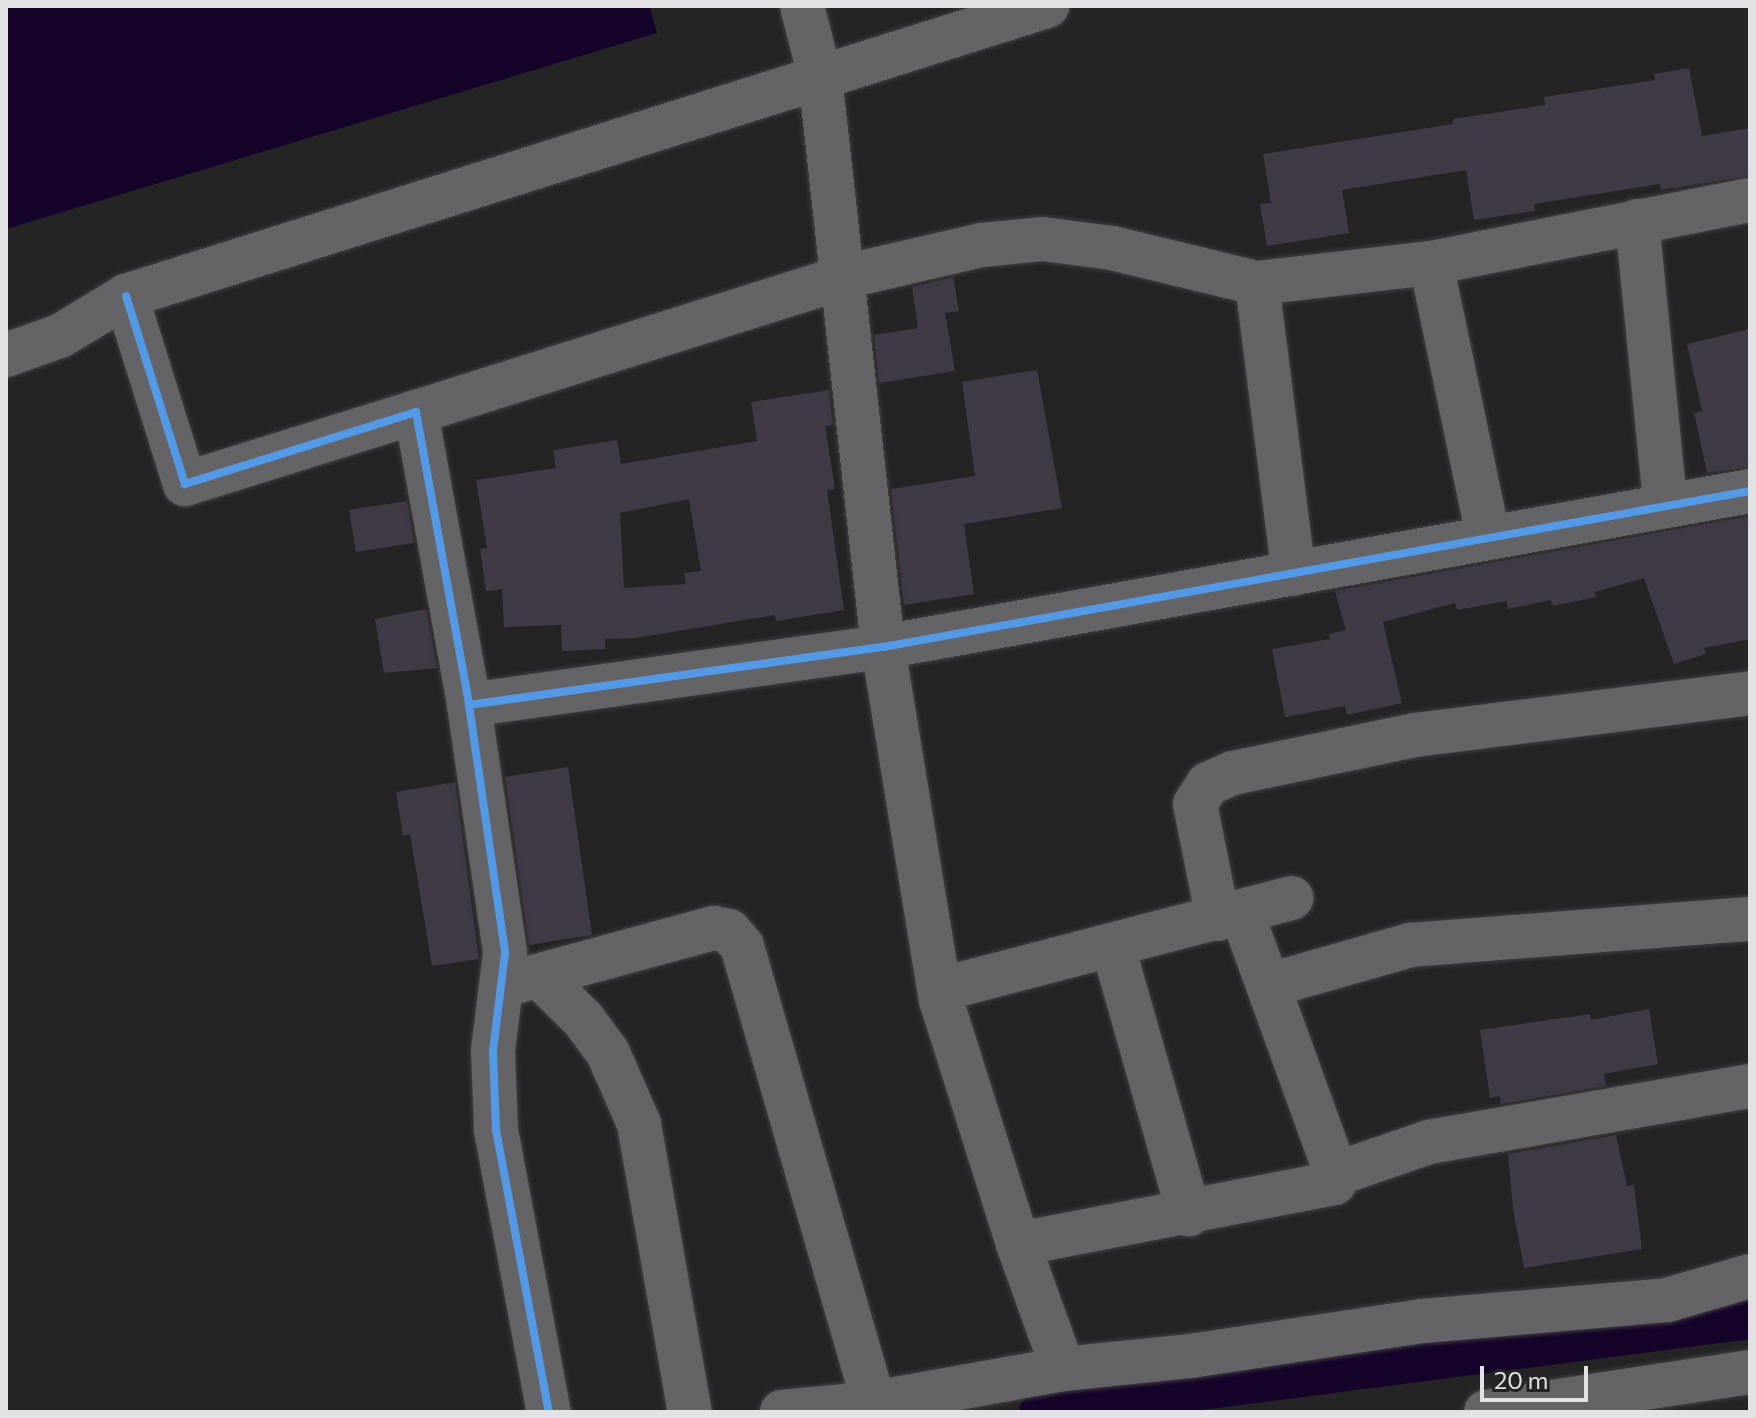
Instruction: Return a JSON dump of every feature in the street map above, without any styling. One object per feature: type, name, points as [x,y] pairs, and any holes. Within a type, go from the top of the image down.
[{"type":"street","points":[[802,6],[820,76],[883,647],[941,1000],[1018,1244],[1063,1369]]},
{"type":"street","points":[[6,355],[60,336],[126,296],[1047,6]]},
{"type":"street","points":[[126,296],[185,484],[843,277],[982,245],[1042,239],[1112,248],[1257,283],[1431,263],[1750,200]]},
{"type":"street","points":[[1637,221],[1665,504]]},
{"type":"street","points":[[1431,263],[1488,536]]},
{"type":"street","points":[[1257,283],[1294,574]]},
{"type":"street","points":[[416,412],[469,705],[505,953],[522,981],[583,1019],[608,1053],[639,1124],[690,1412]]},
{"type":"street","points":[[469,705],[883,647],[1750,491]]},
{"type":"street","points":[[1336,1174],[1270,985],[1230,916],[1195,804],[1208,784],[1233,773],[1415,735],[1750,693]]},
{"type":"street","points":[[941,1000],[953,984],[1113,947],[1291,898]]},
{"type":"street","points":[[1270,985],[1410,945],[1750,919]]},
{"type":"street","points":[[522,981],[714,928],[729,931],[742,946],[874,1403]]},
{"type":"street","points":[[1113,947],[1189,1214]]},
{"type":"street","points":[[522,981],[493,1051],[496,1130],[549,1412]]},
{"type":"street","points":[[1018,1244],[1330,1186],[1336,1174],[1429,1142],[1750,1086]]},
{"type":"street","points":[[782,1412],[874,1403],[1063,1369],[1191,1356],[1423,1321],[1667,1300],[1750,1276]]},
{"type":"street","points":[[1486,1412],[1650,1400],[1750,1372]]},
{"type":"shaded area","points":[[6,6],[649,6],[657,33],[6,229]]},
{"type":"building","points":[[1689,68],[1702,136],[1750,128],[1750,176],[1661,190],[1660,184],[1534,204],[1535,211],[1474,220],[1466,170],[1342,190],[1349,233],[1267,246],[1260,204],[1271,203],[1263,154],[1453,124],[1453,119],[1545,105],[1544,97],[1655,80],[1654,74]]},
{"type":"building","points":[[953,277],[959,311],[945,313],[955,371],[879,383],[874,335],[918,328],[912,287]]},
{"type":"building","points":[[1750,329],[1750,467],[1707,473],[1694,413],[1702,411],[1687,344]]},
{"type":"building","points":[[1037,370],[1062,508],[964,524],[974,594],[904,605],[891,489],[975,476],[962,382]]},
{"type":"building","points":[[829,390],[833,425],[825,426],[835,489],[827,490],[844,610],[776,621],[775,615],[636,638],[605,639],[605,649],[562,651],[561,625],[504,627],[502,589],[486,591],[480,549],[487,548],[476,480],[556,468],[553,450],[617,440],[621,464],[757,441],[751,402]],"holes":[[[689,499],[701,571],[684,573],[686,584],[624,588],[620,513]]]},
{"type":"building","points":[[407,501],[414,543],[356,552],[349,510]]},
{"type":"building","points":[[1750,516],[1750,639],[1704,648],[1706,654],[1674,664],[1644,578],[1595,592],[1596,597],[1553,606],[1551,600],[1508,609],[1506,601],[1457,610],[1455,603],[1383,622],[1402,703],[1347,715],[1345,706],[1285,717],[1272,649],[1330,639],[1329,634],[1346,630],[1335,591]]},
{"type":"building","points":[[426,609],[437,668],[384,673],[375,619]]},
{"type":"building","points":[[568,767],[592,935],[529,945],[505,777]]},
{"type":"building","points":[[455,782],[479,959],[432,966],[410,834],[403,836],[396,792]]},
{"type":"building","points":[[1649,1009],[1658,1064],[1604,1074],[1606,1086],[1501,1104],[1500,1096],[1490,1098],[1480,1030],[1590,1014],[1591,1020]]},
{"type":"building","points":[[1616,1135],[1627,1186],[1634,1185],[1642,1249],[1524,1268],[1513,1209],[1508,1154]]},
{"type":"waterway","points":[[1038,1412],[1750,1320]]},
{"type":"cycle path","points":[[126,296],[185,484],[416,412],[469,705],[505,953],[493,1051],[496,1130],[549,1412]]},
{"type":"cycle path","points":[[469,705],[883,647],[1750,491]]}]
